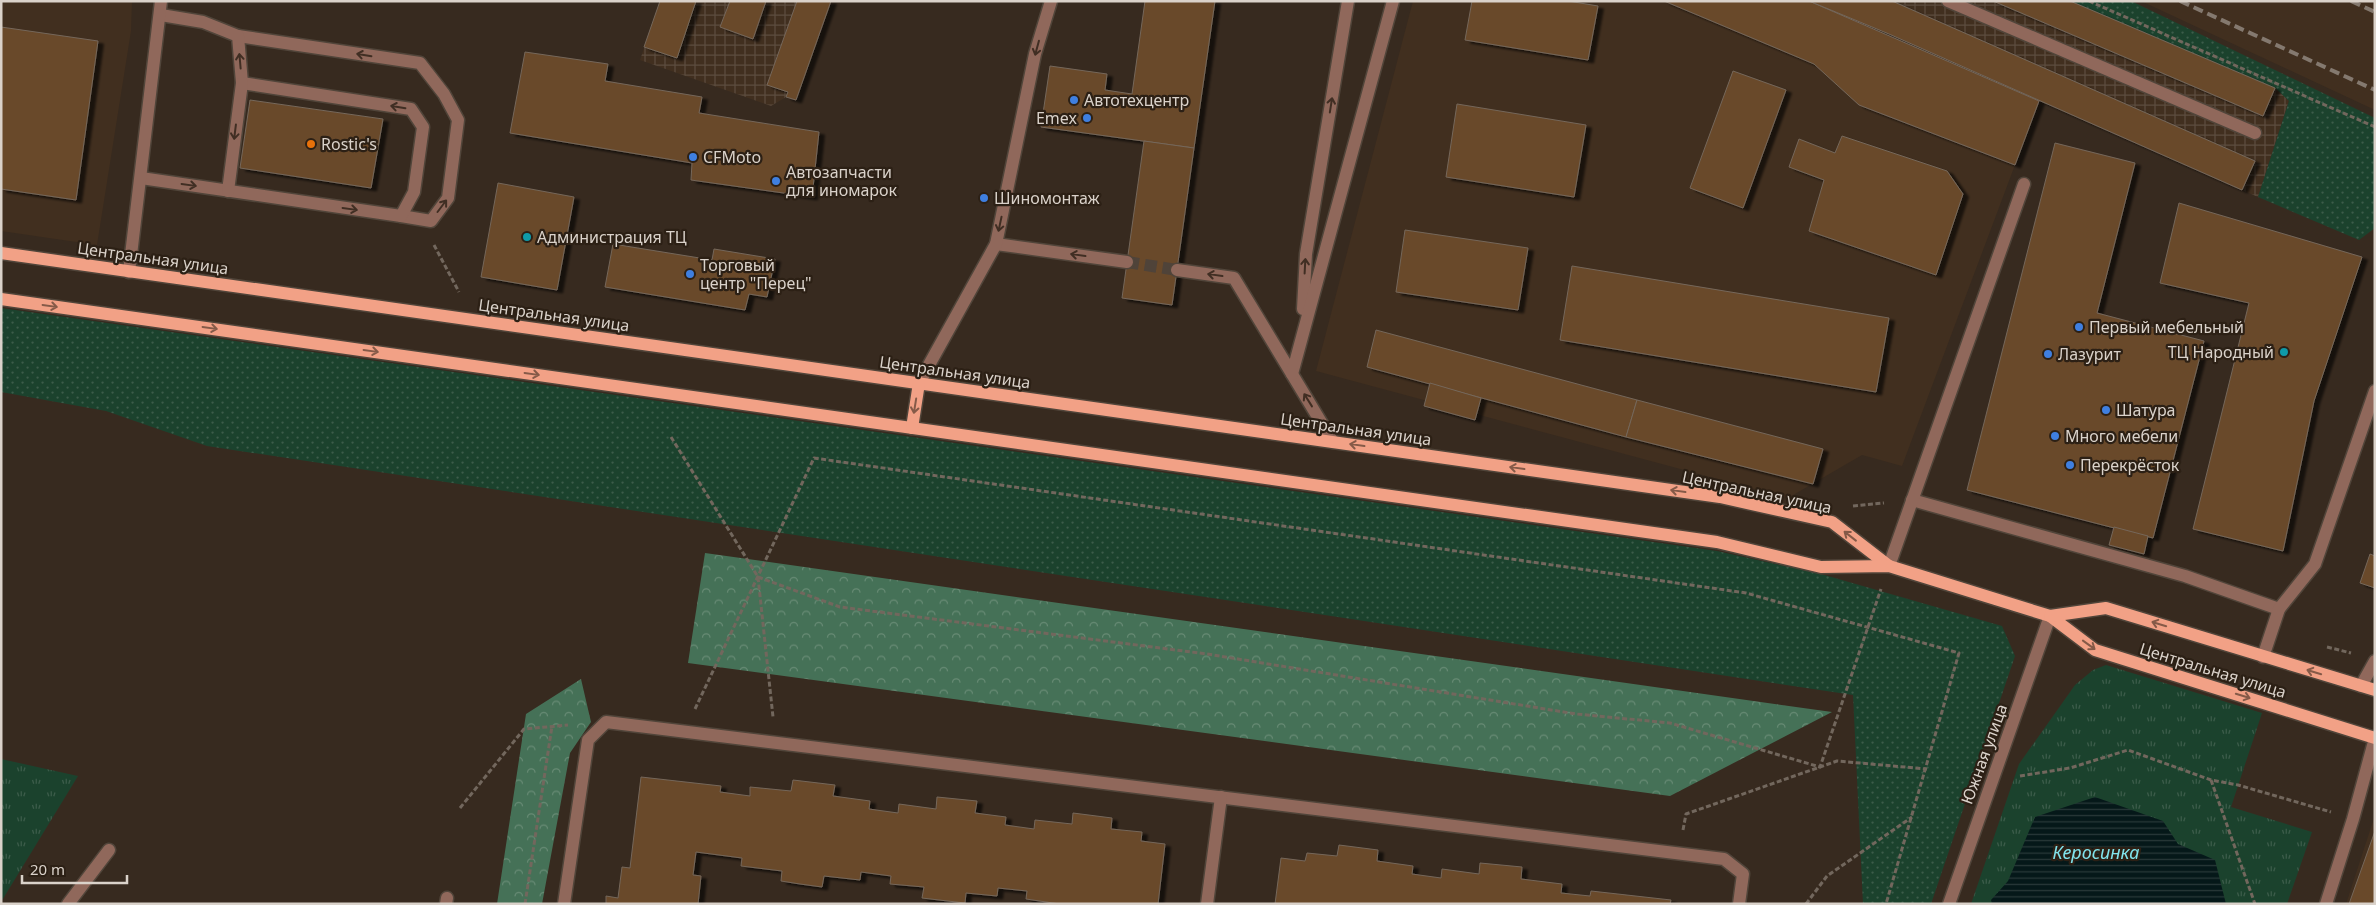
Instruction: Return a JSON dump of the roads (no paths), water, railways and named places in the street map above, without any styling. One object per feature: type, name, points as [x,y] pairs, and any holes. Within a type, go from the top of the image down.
[{"type":"main road","name":"Центральная улица","points":[[1,253],[1720,497],[1832,522],[1889,566]]},
{"type":"main road","name":"Центральная улица","points":[[1,299],[1717,542],[1822,567],[1889,566],[2050,616],[2095,650],[2375,738]]},
{"type":"main road","points":[[912,428],[919,383]]},
{"type":"main road","name":"Центральная улица","points":[[2050,616],[2106,608],[2375,690]]},
{"type":"street","points":[[129,272],[161,1]]},
{"type":"street","points":[[919,383],[996,244],[1036,54],[1051,1]]},
{"type":"street","points":[[1302,332],[1306,254],[1348,1]]},
{"type":"street","points":[[1292,374],[1393,1]]},
{"type":"street","points":[[1948,1],[2255,133]]},
{"type":"street","points":[[141,178],[431,221],[448,198],[458,120],[444,94],[420,63],[238,36],[203,22],[160,15]]},
{"type":"street","points":[[228,191],[242,83],[238,36]]},
{"type":"street","points":[[242,83],[411,109],[423,127],[414,192],[401,216]]},
{"type":"street","points":[[1889,566],[2024,184]]},
{"type":"street","points":[[996,244],[1126,262]]},
{"type":"street","points":[[1177,270],[1234,278],[1333,442]]},
{"type":"street","points":[[2263,656],[2279,609],[2315,564],[2375,391]]},
{"type":"street","points":[[1912,500],[2185,576],[2279,609]]},
{"type":"street","name":"Южная улица","points":[[1949,904],[2050,616]]},
{"type":"street","points":[[2361,686],[2375,661]]},
{"type":"street","points":[[564,904],[588,740],[606,722],[1724,859],[1743,874],[1739,904]]},
{"type":"street","points":[[2326,904],[2353,819],[2375,738]]},
{"type":"street","points":[[1207,904],[1221,797]]},
{"type":"street","points":[[68,904],[110,850]]},
{"type":"water","name":"Керосинка","points":[[2095,797],[2163,821],[2178,844],[2215,860],[2226,904],[1992,904],[1991,900],[2008,881],[2035,817]]},
{"type":"tunnel","points":[[1127,262],[1177,270]]},
{"type":"railway","points":[[2180,1],[2375,90]]},
{"type":"railway","points":[[2351,1],[2375,12]]},
{"type":"place","name":"Автотехцентр","points":[[1074,100]]},
{"type":"place","name":"Emex","points":[[1087,118]]},
{"type":"place","name":"Rostic's","points":[[311,144]]},
{"type":"place","name":"CFMoto","points":[[693,157]]},
{"type":"place","name":"Автозапчасти для иномарок","points":[[776,181]]},
{"type":"place","name":"Шиномонтаж","points":[[984,198]]},
{"type":"place","name":"Администрация ТЦ","points":[[527,237]]},
{"type":"place","name":"Торговый центр \"Перец\"","points":[[690,274]]},
{"type":"place","name":"Первый мебельный","points":[[2079,327]]},
{"type":"place","name":"ТЦ Народный","points":[[2284,352]]},
{"type":"place","name":"Лазурит","points":[[2048,354]]},
{"type":"place","name":"Шатура","points":[[2106,410]]},
{"type":"place","name":"Много мебели","points":[[2055,436]]},
{"type":"place","name":"Перекрёсток","points":[[2070,465]]}]
